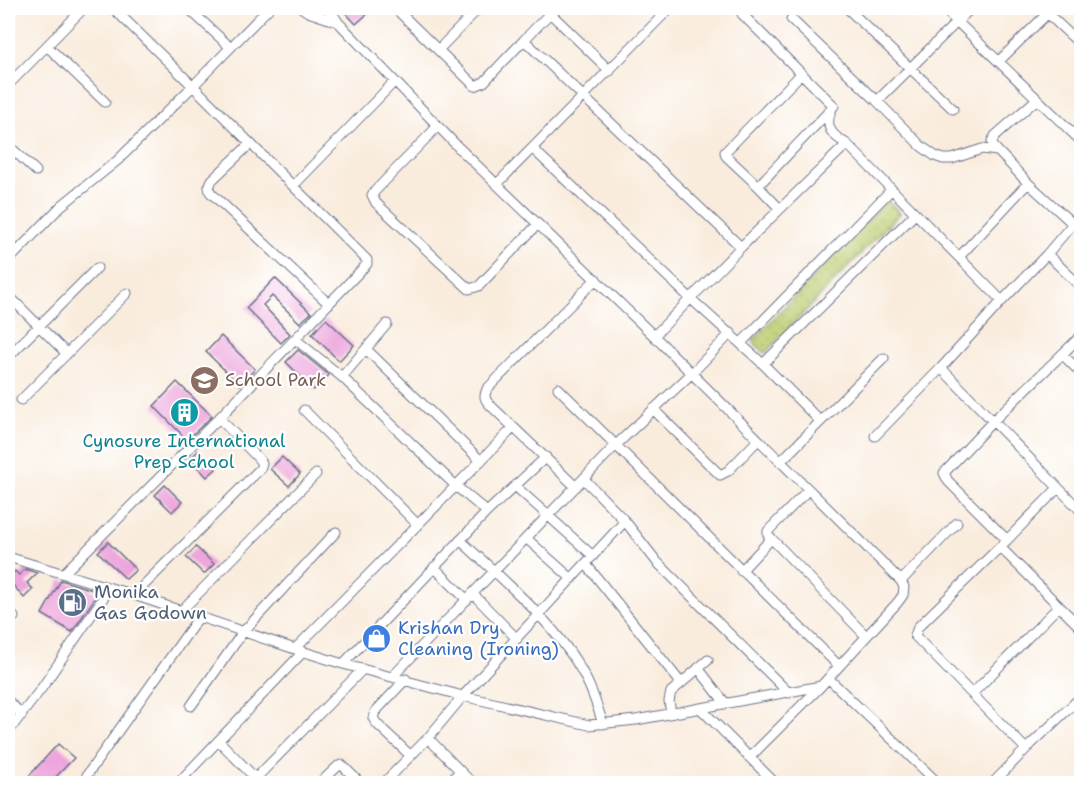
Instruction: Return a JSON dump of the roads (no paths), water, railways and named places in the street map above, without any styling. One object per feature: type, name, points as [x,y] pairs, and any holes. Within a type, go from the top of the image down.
[{"type":"street","points":[[8,85],[84,8]]},
{"type":"street","points":[[64,573],[219,418],[364,270],[367,264],[367,260],[113,8]]},
{"type":"street","points":[[188,8],[230,47]]},
{"type":"street","points":[[8,261],[61,206],[109,168],[269,8]]},
{"type":"street","points":[[302,8],[338,22]]},
{"type":"street","points":[[329,8],[338,22],[437,127],[596,279],[901,581],[904,587],[903,595],[821,686],[750,757]]},
{"type":"street","points":[[395,8],[471,84],[479,86],[552,10],[610,71]]},
{"type":"street","points":[[438,50],[479,8]]},
{"type":"street","points":[[497,184],[670,8]]},
{"type":"street","points":[[743,8],[742,14],[834,106]]},
{"type":"street","points":[[847,8],[953,109]]},
{"type":"street","points":[[943,8],[1082,142]]},
{"type":"street","points":[[877,101],[971,8]]},
{"type":"street","points":[[999,61],[1050,10],[1082,46]]},
{"type":"street","points":[[791,20],[921,146],[939,158],[952,159],[982,148],[997,151]]},
{"type":"street","points":[[524,40],[741,247]]},
{"type":"street","points":[[47,46],[105,102]]},
{"type":"street","points":[[780,209],[726,156],[725,152],[801,74]]},
{"type":"street","points":[[293,186],[394,82]]},
{"type":"street","points":[[1037,99],[992,141],[997,151],[1028,183],[1072,223]]},
{"type":"street","points":[[834,106],[828,118],[831,134],[847,144],[1002,301]]},
{"type":"street","points":[[758,186],[834,106]]},
{"type":"street","points":[[437,127],[375,191],[372,195],[376,203],[469,289],[478,286],[537,225]]},
{"type":"street","points":[[250,144],[212,180],[208,187],[210,192],[329,304]]},
{"type":"street","points":[[654,336],[847,144]]},
{"type":"street","points":[[8,145],[36,171]]},
{"type":"street","points":[[533,149],[690,298],[731,333],[820,421]]},
{"type":"street","points":[[959,257],[1028,183]]},
{"type":"street","points":[[741,343],[891,190]]},
{"type":"street","points":[[875,436],[1047,254],[1082,213]]},
{"type":"street","points":[[763,364],[915,214]]},
{"type":"street","points":[[1047,254],[1082,288]]},
{"type":"street","points":[[8,357],[38,324],[97,268]]},
{"type":"street","points":[[576,487],[485,399],[487,389],[596,279]]},
{"type":"street","points":[[21,400],[127,293]]},
{"type":"street","points":[[8,295],[67,354]]},
{"type":"street","points":[[342,377],[387,324]]},
{"type":"street","points":[[393,676],[615,446],[731,333]]},
{"type":"street","points":[[1082,335],[993,421],[944,473],[948,481],[1082,629]]},
{"type":"street","points":[[295,339],[342,377],[457,487],[487,512]]},
{"type":"street","points":[[366,349],[481,461]]},
{"type":"street","points":[[1062,354],[1082,374]]},
{"type":"street","points":[[780,462],[884,358]]},
{"type":"street","points":[[940,368],[1082,512]]},
{"type":"street","points":[[558,388],[839,666]]},
{"type":"street","points":[[653,409],[720,475],[728,471],[758,440]]},
{"type":"street","points":[[304,410],[418,525]]},
{"type":"street","points":[[134,595],[260,470],[262,463],[219,418]]},
{"type":"street","points":[[177,783],[219,741],[299,651],[418,525],[513,428]]},
{"type":"street","points":[[343,664],[487,512],[546,457]]},
{"type":"street","points":[[181,611],[316,474]]},
{"type":"street","points":[[584,479],[625,521],[657,562],[789,693]]},
{"type":"street","points":[[515,486],[593,556]]},
{"type":"street","points":[[1026,749],[918,640],[915,632],[1058,488]]},
{"type":"street","points":[[808,490],[768,531],[768,535],[866,636]]},
{"type":"street","points":[[383,783],[428,738],[463,696],[625,521]]},
{"type":"street","points":[[901,581],[957,523]]},
{"type":"street","points":[[191,706],[243,632],[336,532]]},
{"type":"street","points":[[526,538],[572,579]]},
{"type":"street","points":[[741,571],[771,539]]},
{"type":"street","points":[[460,540],[495,572],[569,651],[585,676],[603,724]]},
{"type":"street","points":[[10,560],[64,573],[343,664],[576,723],[603,724],[821,686]]},
{"type":"street","points":[[586,564],[681,683]]},
{"type":"street","points":[[434,567],[518,639]]},
{"type":"street","points":[[8,732],[110,588]]},
{"type":"street","points":[[972,694],[1059,606]]},
{"type":"street","points":[[87,775],[199,617]]},
{"type":"street","points":[[671,713],[669,696],[708,660]]},
{"type":"street","points":[[698,668],[726,704]]},
{"type":"street","points":[[219,741],[259,781],[363,669]]},
{"type":"street","points":[[828,678],[939,783]]},
{"type":"street","points":[[406,679],[375,712],[373,718],[376,724],[411,756]]},
{"type":"street","points":[[992,783],[1082,696]]},
{"type":"street","points":[[8,701],[22,715]]},
{"type":"street","points":[[700,708],[776,783]]},
{"type":"street","points":[[428,738],[472,783]]},
{"type":"street","points":[[320,783],[342,765],[361,783]]},
{"type":"street","points":[[448,783],[460,771]]},
{"type":"street","points":[[8,775],[17,783]]},
{"type":"place","name":"School Park","points":[[204,380]]},
{"type":"place","name":"Cynosure International Prep School","points":[[184,412]]},
{"type":"place","name":"Monika Gas Godown","points":[[73,602]]},
{"type":"place","name":"Krishan Dry Cleaning (Ironing)","points":[[377,638]]}]
